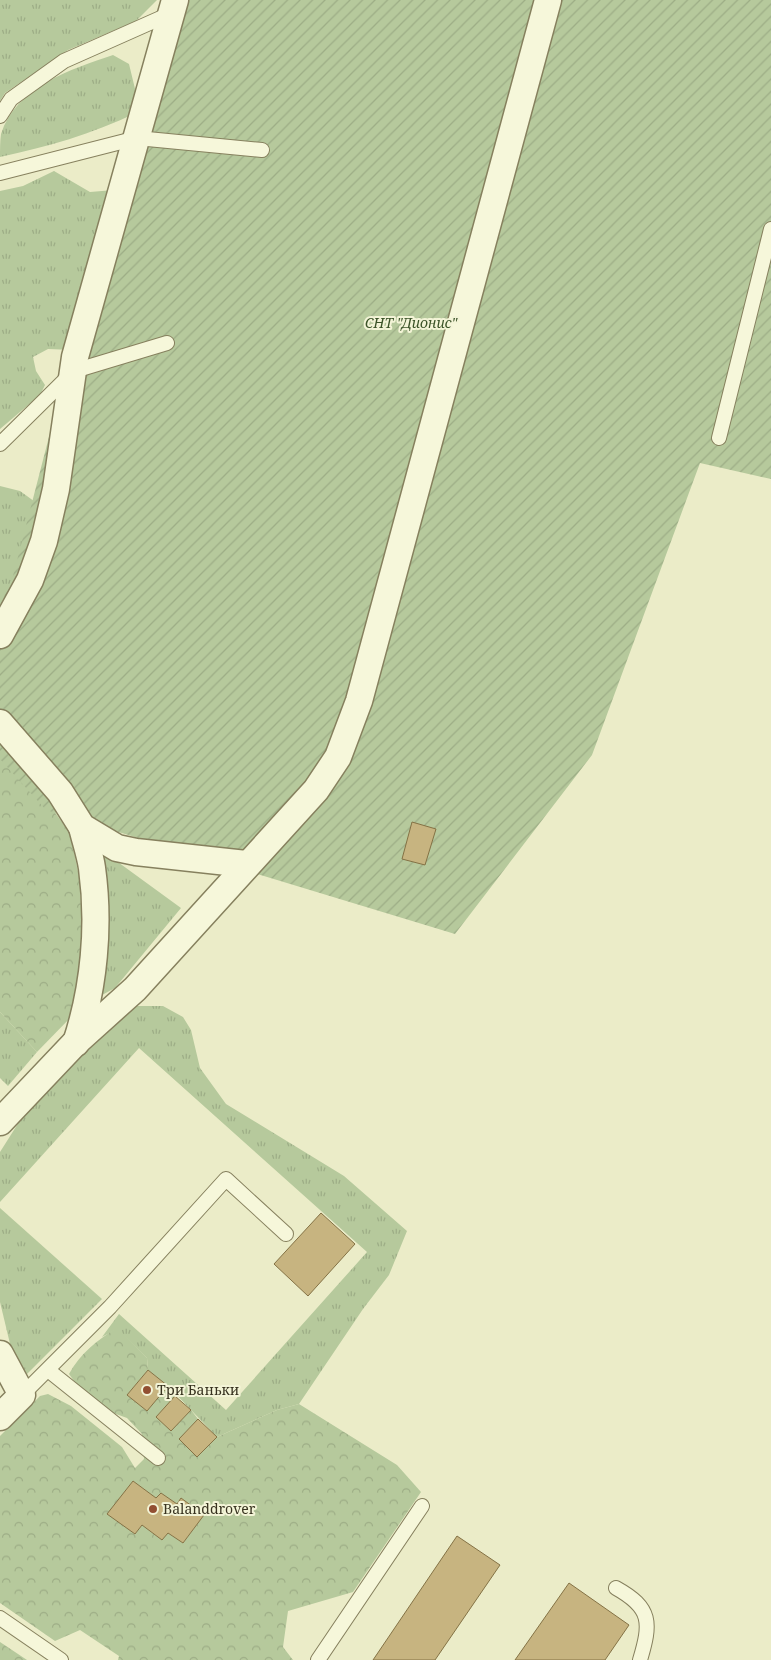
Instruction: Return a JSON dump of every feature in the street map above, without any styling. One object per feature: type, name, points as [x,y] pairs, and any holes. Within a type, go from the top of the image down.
[{"type":"street","points":[[0,1122],[76,1043],[135,989],[246,864],[316,790],[338,757],[359,701],[548,0]]},
{"type":"street","points":[[0,635],[30,580],[44,541],[56,489],[76,358],[173,6]]},
{"type":"street","points":[[0,724],[60,792],[82,827],[92,868],[95,917],[91,984],[85,1014],[76,1043]]},
{"type":"street","points":[[82,827],[117,848],[136,852],[246,864]]},
{"type":"street","points":[[0,1354],[22,1395],[0,1417]]},
{"type":"lane","points":[[0,116],[11,99],[64,61],[173,6]]},
{"type":"lane","points":[[0,173],[137,138],[262,150]]},
{"type":"lane","points":[[719,438],[771,229]]},
{"type":"lane","points":[[0,444],[74,371],[167,343]]},
{"type":"lane","points":[[22,1395],[110,1307],[226,1179],[286,1234]]},
{"type":"lane","points":[[48,1370],[158,1458]]},
{"type":"lane","points":[[318,1660],[422,1506]]},
{"type":"lane","points":[[616,1588],[636,1599],[645,1614],[647,1635],[640,1660]]},
{"type":"lane","points":[[0,1618],[61,1660]]},
{"type":"green space","points":[[0,0],[157,0],[136,21],[68,50],[5,93],[0,101]]},
{"type":"green space","name":"СНТ \"Дионис\"","points":[[162,0],[771,0],[771,479],[700,463],[592,755],[455,934],[46,810],[0,759],[0,606],[13,576]]},
{"type":"green space","points":[[113,55],[129,64],[137,97],[136,113],[69,139],[0,157],[1,134],[8,118],[32,92],[63,74]]},
{"type":"green space","points":[[54,171],[90,192],[114,190],[72,350],[48,349],[33,357],[36,371],[45,385],[40,395],[0,429],[0,191],[23,186]]},
{"type":"green space","points":[[0,486],[20,491],[38,504],[0,626]]},
{"type":"green space","points":[[0,748],[37,788],[70,833],[80,881],[84,987],[73,1015],[37,1052],[0,1012]]},
{"type":"green space","points":[[100,849],[181,908],[115,988],[102,995],[106,921]]},
{"type":"green space","points":[[137,1006],[163,1006],[183,1017],[191,1030],[200,1068],[226,1104],[344,1176],[407,1231],[389,1275],[363,1309],[299,1404],[277,1410],[217,1437],[168,1386],[148,1370],[147,1358],[117,1329],[102,1337],[119,1314],[226,1410],[367,1252],[139,1048],[0,1202],[0,1152],[26,1111],[84,1054]]},
{"type":"green space","points":[[0,1012],[37,1052],[8,1086],[0,1078]]},
{"type":"green space","points":[[0,1208],[102,1299],[26,1375],[11,1348],[0,1302]]},
{"type":"green space","points":[[117,1328],[147,1358],[148,1370],[127,1395],[147,1411],[168,1386],[175,1396],[156,1417],[171,1431],[191,1410],[198,1419],[179,1439],[197,1457],[217,1437],[277,1410],[299,1404],[397,1465],[421,1492],[353,1592],[288,1611],[283,1647],[293,1660],[118,1660],[119,1656],[80,1630],[55,1641],[0,1603],[0,1436],[40,1396],[48,1394],[71,1406],[122,1447],[135,1468],[144,1459],[142,1434],[127,1418],[105,1410],[82,1392],[69,1374],[84,1354]],"holes":[[[133,1481],[156,1498],[161,1493],[177,1504],[181,1498],[204,1515],[183,1543],[168,1533],[162,1540],[142,1525],[135,1534],[108,1514]]]},
{"type":"green space","points":[[0,1642],[27,1660],[0,1660]]},
{"type":"building","points":[[412,822],[436,829],[425,865],[402,859]]},
{"type":"building","points":[[321,1213],[355,1244],[308,1296],[274,1264]]},
{"type":"building","name":"Три Баньки","points":[[148,1370],[168,1386],[147,1411],[127,1395]]},
{"type":"building","name":"Три Баньки","points":[[175,1396],[191,1410],[171,1431],[156,1417]]},
{"type":"building","name":"Три Баньки","points":[[198,1419],[217,1437],[197,1457],[179,1439]]},
{"type":"building","name":"Balanddrover","points":[[133,1481],[156,1498],[161,1493],[177,1504],[181,1498],[204,1515],[183,1543],[168,1533],[162,1540],[142,1525],[135,1534],[107,1514]]},
{"type":"building","points":[[457,1536],[500,1565],[435,1660],[373,1660]]},
{"type":"building","points":[[569,1583],[629,1625],[605,1660],[515,1660]]},
{"type":"place","name":"Три Баньки","points":[[147,1390]]},
{"type":"place","name":"Balanddrover","points":[[153,1509]]}]
